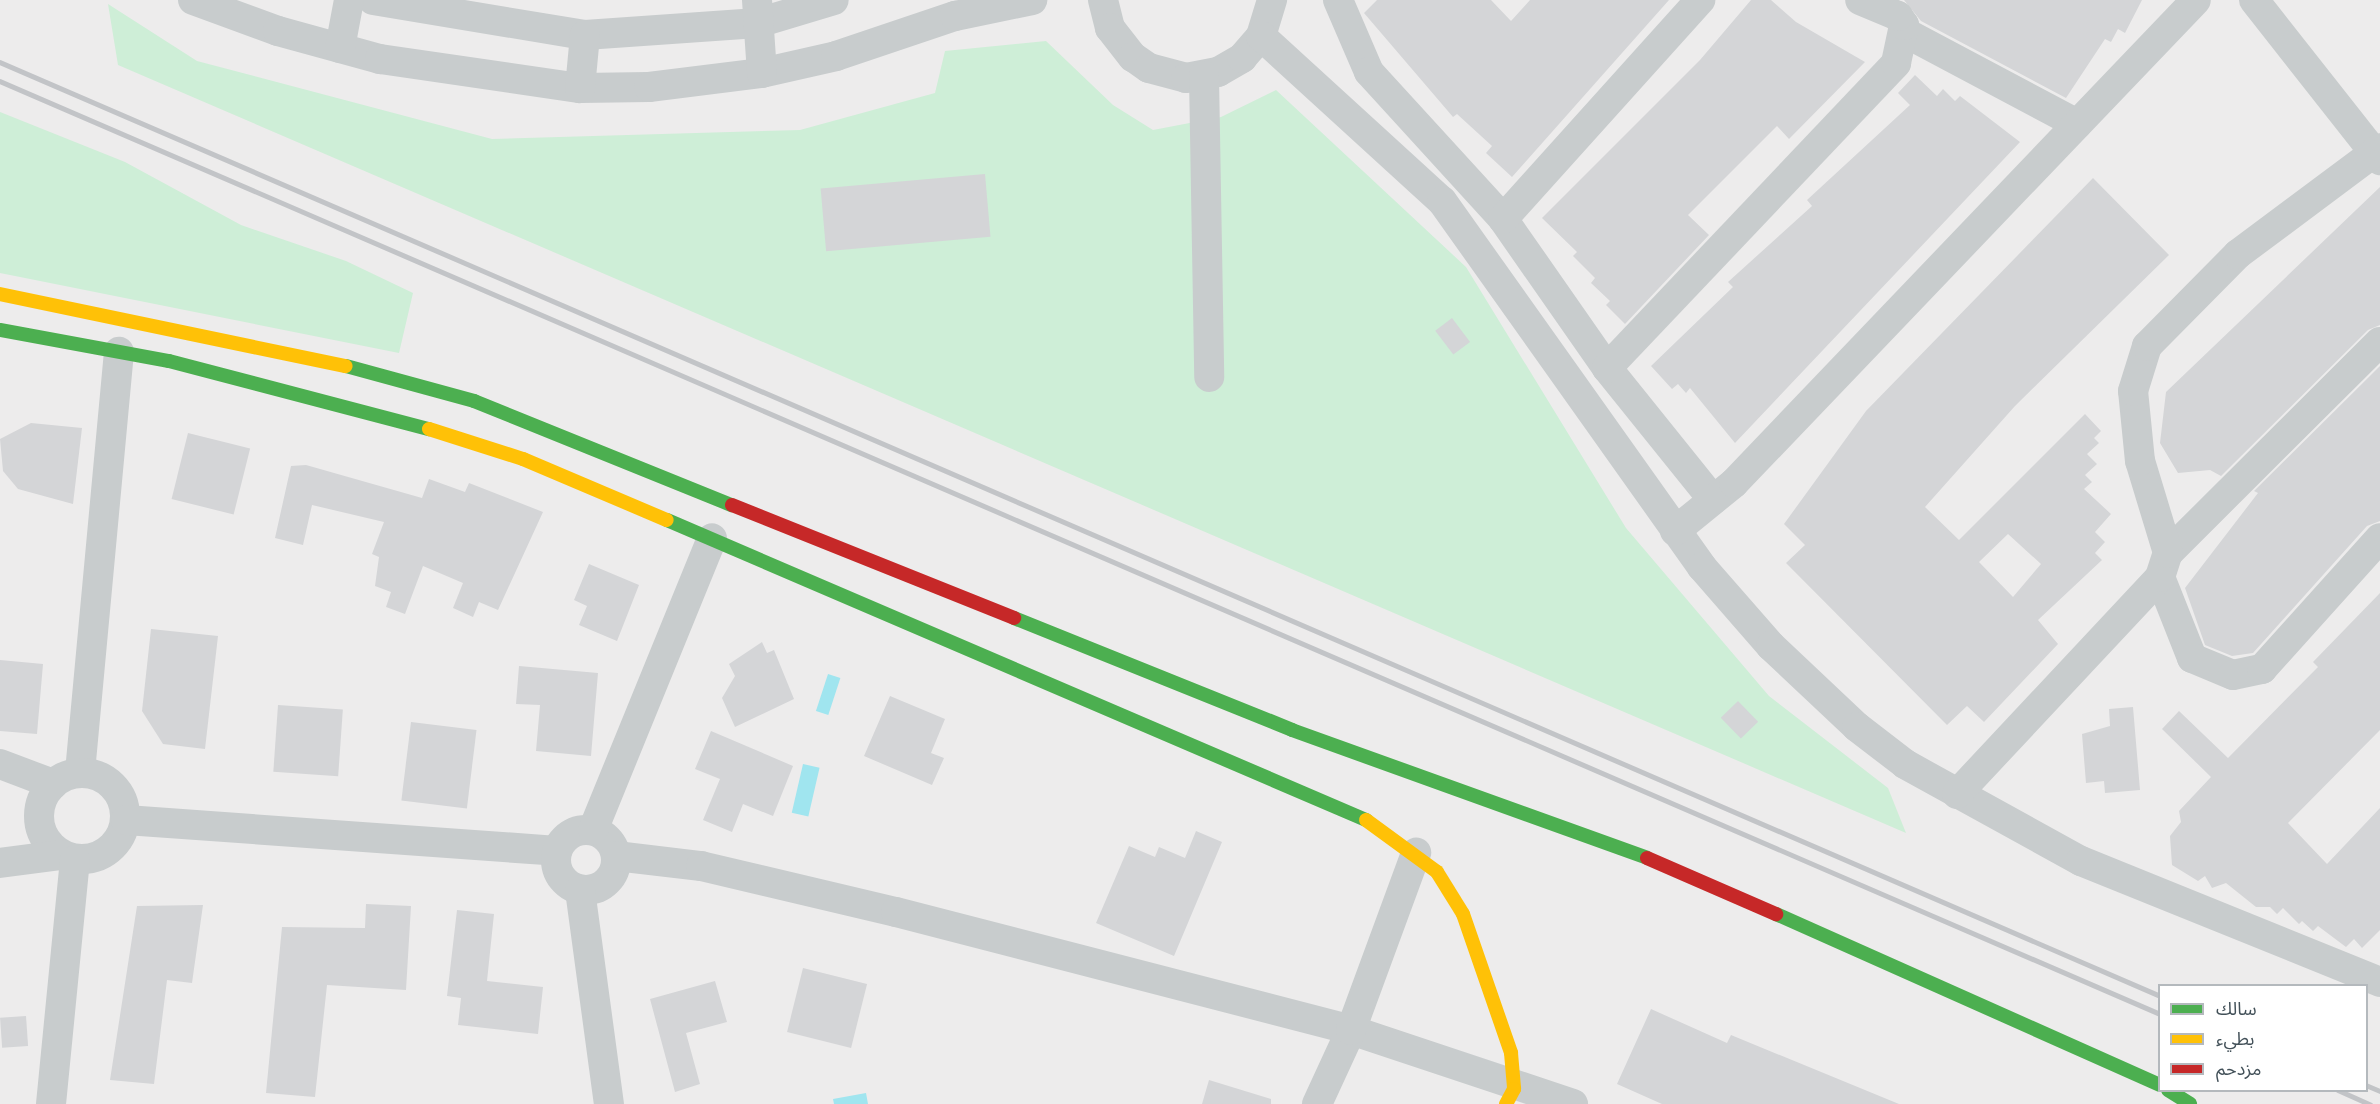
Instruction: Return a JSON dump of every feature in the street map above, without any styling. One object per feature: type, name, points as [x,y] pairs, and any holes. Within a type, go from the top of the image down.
[{"type":"street","points":[[193,0],[340,48],[460,74],[580,88],[661,86],[762,73],[836,56],[955,16],[1032,0]]},
{"type":"street","points":[[340,48],[349,0]]},
{"type":"street","points":[[373,0],[585,35],[834,0]]},
{"type":"street","points":[[1103,0],[1110,28],[1133,57],[1167,75],[1204,76],[1242,58],[1261,36],[1272,0]]},
{"type":"street","points":[[1338,0],[1369,72],[1503,219],[1607,368],[1713,500]]},
{"type":"street","points":[[1503,219],[1700,0]]},
{"type":"street","points":[[1860,0],[1898,16],[1906,33],[2077,124]]},
{"type":"street","points":[[1675,531],[1713,500],[2196,0]]},
{"type":"street","points":[[2254,0],[2378,154],[2238,254],[2158,329],[2143,353],[2133,391],[2140,461],[2164,565],[2192,658],[2233,675],[2262,669],[2380,538]]},
{"type":"street","points":[[758,11],[762,73]]},
{"type":"street","points":[[1607,368],[1896,63],[1906,33]]},
{"type":"street","points":[[580,88],[585,35]]},
{"type":"street","points":[[1261,36],[1442,201],[1471,235],[1675,531],[1771,646],[1849,719],[1905,764],[2081,861],[2375,972]]},
{"type":"street","points":[[1204,76],[1209,377]]},
{"type":"street","points":[[0,294],[326,361],[474,401],[1292,730],[1609,842],[2060,1036],[2158,1084]]},
{"type":"street","points":[[0,330],[118,352],[428,427],[523,459],[1372,822],[1416,853],[1457,905],[1481,956],[1511,1053],[1510,1096]]},
{"type":"street","points":[[1957,794],[2164,565],[2380,342]]},
{"type":"street","points":[[80,772],[118,352]]},
{"type":"street","points":[[593,830],[712,538]]},
{"type":"street","points":[[0,764],[53,784]]},
{"type":"street","points":[[0,863],[68,857],[90,860],[114,846],[126,820],[118,791],[102,777],[80,772],[53,784],[42,801],[39,822],[50,846],[68,857]]},
{"type":"street","points":[[126,820],[557,851]]},
{"type":"street","points":[[580,890],[606,882],[616,856],[609,840],[593,830],[571,833],[557,851],[558,871],[580,890],[609,1104]]},
{"type":"street","points":[[1317,1104],[1351,1030],[1416,853]]},
{"type":"street","points":[[616,856],[701,866],[884,909],[1351,1030],[1510,1096],[1573,1104]]},
{"type":"street","points":[[51,1104],[68,857]]},
{"type":"street","points":[[2171,1092],[2190,1104]]},
{"type":"green space","points":[[108,4],[197,61],[492,139],[800,130],[935,93],[945,51],[1046,41],[1113,105],[1153,130],[1221,117],[1276,90],[1466,267],[1626,528],[1769,696],[1888,788],[1906,833],[118,65]]},
{"type":"green space","points":[[0,112],[125,162],[241,225],[346,261],[413,293],[399,353],[0,273]]},
{"type":"water","points":[[828,674],[840,678],[828,715],[816,711]]},
{"type":"water","points":[[803,764],[820,768],[808,817],[792,813]]},
{"type":"water","points":[[866,1093],[868,1104],[834,1104],[833,1099]]},
{"type":"building","points":[[1377,0],[1491,0],[1511,21],[1530,0],[1669,0],[1512,177],[1486,153],[1492,146],[1457,114],[1453,117],[1364,13]]},
{"type":"building","points":[[1751,0],[1771,0],[1796,22],[1865,62],[1789,139],[1777,126],[1688,215],[1709,235],[1625,324],[1606,305],[1610,301],[1591,283],[1595,278],[1573,256],[1577,252],[1542,218],[1700,60]]},
{"type":"building","points":[[1904,0],[2142,0],[2125,33],[2118,29],[2111,42],[2105,39],[2066,98],[1921,21]]},
{"type":"building","points":[[1915,75],[1937,96],[1943,89],[1955,101],[1960,96],[2020,142],[1735,443],[1690,388],[1686,393],[1678,384],[1672,389],[1651,366],[1733,287],[1728,282],[1812,206],[1807,200],[1910,105],[1898,93]]},
{"type":"building","points":[[985,174],[990,237],[826,251],[821,188]]},
{"type":"building","points":[[2093,178],[2169,255],[2015,406],[1925,507],[1959,540],[2085,414],[2101,431],[2094,438],[2099,443],[2087,454],[2097,464],[2085,475],[2092,482],[2084,489],[2111,514],[2095,532],[2105,542],[2095,553],[2102,560],[2038,620],[2058,644],[1984,722],[1967,706],[1947,725],[1786,563],[1805,545],[1784,524],[1866,411]],"holes":[[[2008,534],[2041,564],[2013,597],[1979,562]]]},
{"type":"building","points":[[2380,187],[2380,325],[2368,330],[2221,476],[2210,470],[2178,473],[2160,443],[2166,392]]},
{"type":"building","points":[[1452,318],[1470,342],[1453,355],[1435,331]]},
{"type":"building","points":[[2380,366],[2380,521],[2367,526],[2253,653],[2232,656],[2205,645],[2185,588],[2258,493],[2254,491]]},
{"type":"building","points":[[31,423],[82,428],[73,504],[18,489],[3,471],[0,439]]},
{"type":"building","points":[[188,433],[250,448],[234,514],[172,499]]},
{"type":"building","points":[[306,465],[422,498],[429,479],[465,492],[469,483],[543,512],[498,610],[479,602],[473,617],[453,608],[463,583],[423,566],[405,614],[386,607],[391,592],[375,586],[379,557],[372,554],[384,522],[312,505],[303,545],[275,538],[291,466]]},
{"type":"building","points":[[589,564],[639,585],[617,641],[579,625],[587,606],[574,600]]},
{"type":"building","points":[[2380,593],[2380,730],[2288,823],[2327,864],[2380,808],[2380,930],[2362,948],[2354,939],[2346,947],[2318,926],[2313,931],[2302,921],[2299,924],[2283,908],[2277,914],[2270,907],[2256,907],[2226,883],[2212,888],[2205,876],[2198,881],[2172,865],[2170,836],[2181,822],[2179,811],[2211,777],[2162,729],[2179,711],[2228,758],[2318,667],[2313,662]]},
{"type":"building","points":[[151,629],[218,636],[205,749],[163,744],[142,711]]},
{"type":"building","points":[[762,642],[767,653],[774,650],[794,699],[735,727],[722,698],[735,676],[729,664]]},
{"type":"building","points":[[0,660],[43,664],[37,734],[0,731]]},
{"type":"building","points":[[519,666],[598,673],[591,756],[536,751],[540,705],[516,704]]},
{"type":"building","points":[[890,696],[945,719],[931,753],[944,758],[932,785],[864,756]]},
{"type":"building","points":[[1738,701],[1758,722],[1741,739],[1721,718]]},
{"type":"building","points":[[278,705],[343,710],[338,776],[273,772]]},
{"type":"building","points":[[2133,707],[2140,790],[2105,793],[2104,781],[2086,783],[2082,734],[2110,726],[2109,709]]},
{"type":"building","points":[[411,722],[477,730],[467,808],[401,800]]},
{"type":"building","points":[[711,731],[793,766],[773,816],[743,804],[732,832],[703,820],[720,779],[695,769]]},
{"type":"building","points":[[1196,831],[1222,842],[1174,956],[1096,923],[1129,846],[1155,857],[1159,847],[1185,858]]},
{"type":"building","points":[[366,904],[411,906],[406,990],[327,985],[315,1097],[266,1093],[282,927],[365,928]]},
{"type":"building","points":[[203,905],[192,983],[167,980],[154,1084],[110,1080],[137,906]]},
{"type":"building","points":[[457,910],[494,914],[487,981],[543,987],[538,1034],[458,1025],[461,998],[447,996]]},
{"type":"building","points":[[803,968],[867,984],[851,1048],[787,1032]]},
{"type":"building","points":[[715,981],[727,1022],[686,1033],[700,1084],[675,1092],[650,999]]},
{"type":"building","points":[[1651,1009],[1727,1043],[1731,1035],[1899,1104],[1662,1104],[1617,1084]]},
{"type":"building","points":[[26,1016],[28,1046],[2,1048],[0,1018]]},
{"type":"building","points":[[1209,1080],[1271,1099],[1271,1104],[1202,1104]]},
{"type":"railway","points":[[0,62],[2158,995]]},
{"type":"railway","points":[[0,81],[2158,1013]]},
{"type":"railway","points":[[2368,1086],[2380,1091]]},
{"type":"railway","points":[[2343,1092],[2370,1104]]},
{"type":"traffic: fast","points":[[0,330],[169,361],[429,429]]},
{"type":"traffic: fast","points":[[346,366],[474,401],[732,505]]},
{"type":"traffic: fast","points":[[667,520],[1366,820]]},
{"type":"traffic: fast","points":[[1014,618],[1292,730],[1647,858]]},
{"type":"traffic: fast","points":[[1776,914],[2158,1084]]},
{"type":"traffic: fast","points":[[2171,1092],[2190,1104]]},
{"type":"traffic: slow","points":[[0,294],[346,366]]},
{"type":"traffic: slow","points":[[429,429],[523,459],[667,520]]},
{"type":"traffic: slow","points":[[1366,820],[1437,872],[1463,914],[1511,1053],[1514,1089],[1506,1104]]},
{"type":"traffic: jam","points":[[732,505],[1014,618]]},
{"type":"traffic: jam","points":[[1647,858],[1776,914]]}]
